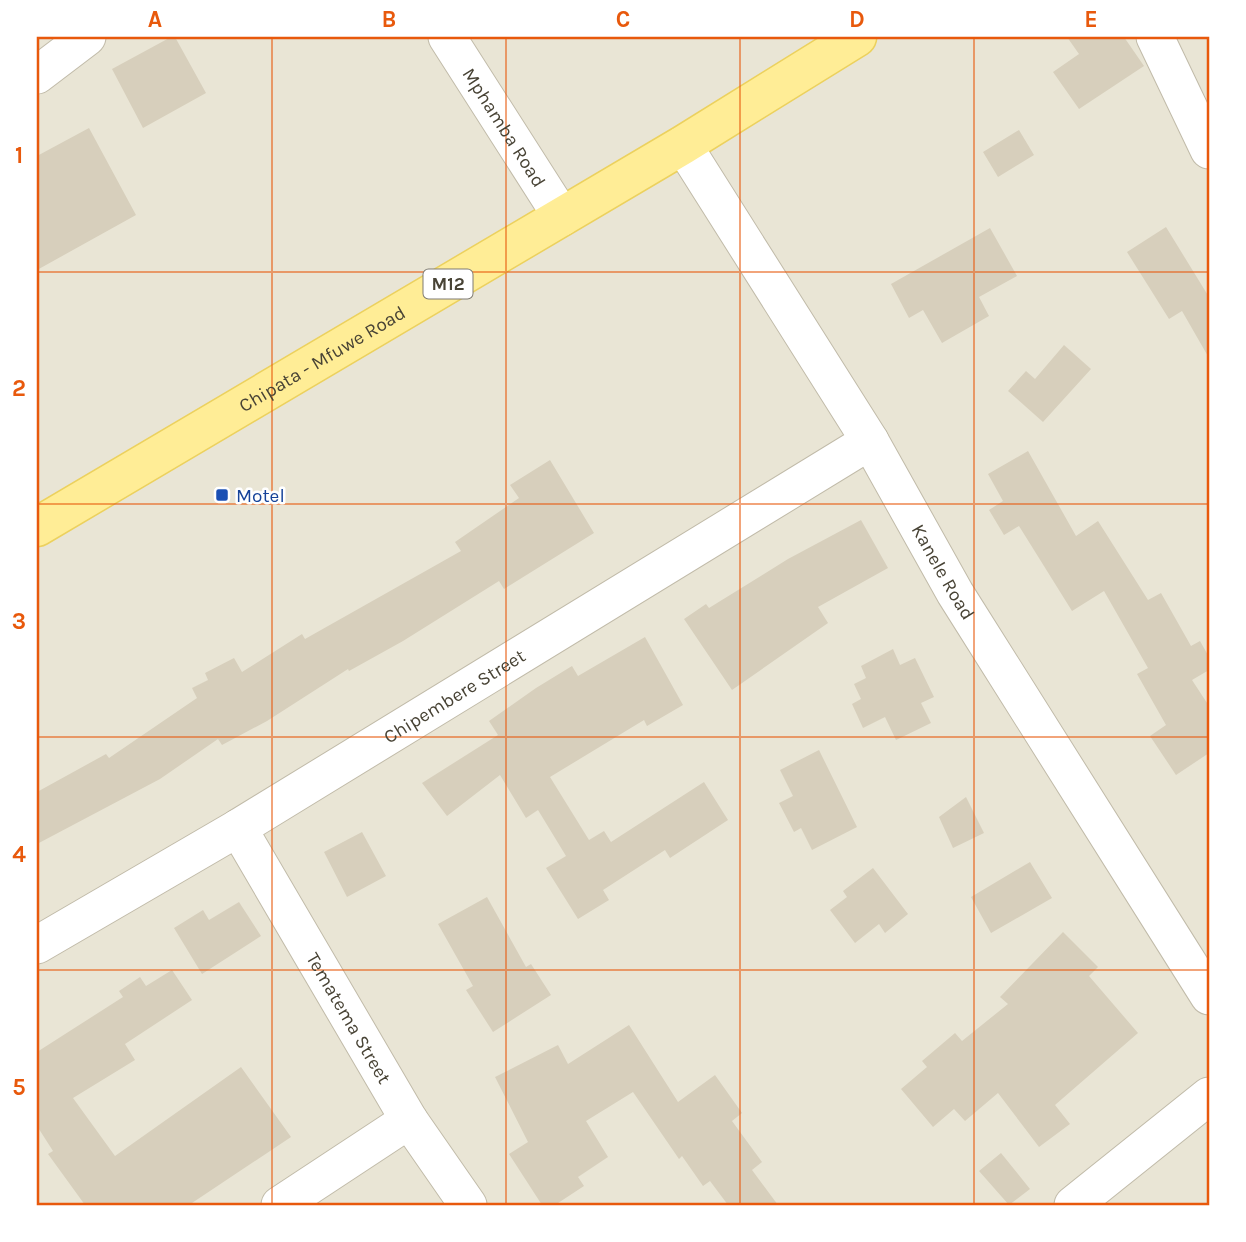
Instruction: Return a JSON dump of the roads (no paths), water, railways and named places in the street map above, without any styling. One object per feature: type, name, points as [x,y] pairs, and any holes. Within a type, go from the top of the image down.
[{"type":"main road","name":"Chipata - Mfuwe Road","points":[[37,527],[683,145],[857,37]]},
{"type":"street","points":[[37,75],[87,37]]},
{"type":"street","name":"Mphamba Road","points":[[447,37],[562,217]]},
{"type":"street","points":[[1154,37],[1209,150]]},
{"type":"street","name":"Kanele Road","points":[[683,145],[870,441],[955,593],[1209,996]]},
{"type":"street","name":"Chipembere Street","points":[[37,945],[238,828],[870,441]]},
{"type":"street","name":"Tematema Street","points":[[238,828],[409,1120],[468,1205]]},
{"type":"street","points":[[1073,1205],[1209,1096]]},
{"type":"street","points":[[279,1205],[409,1120]]},
{"type":"place","name":"Motel","points":[[222,495]]}]
